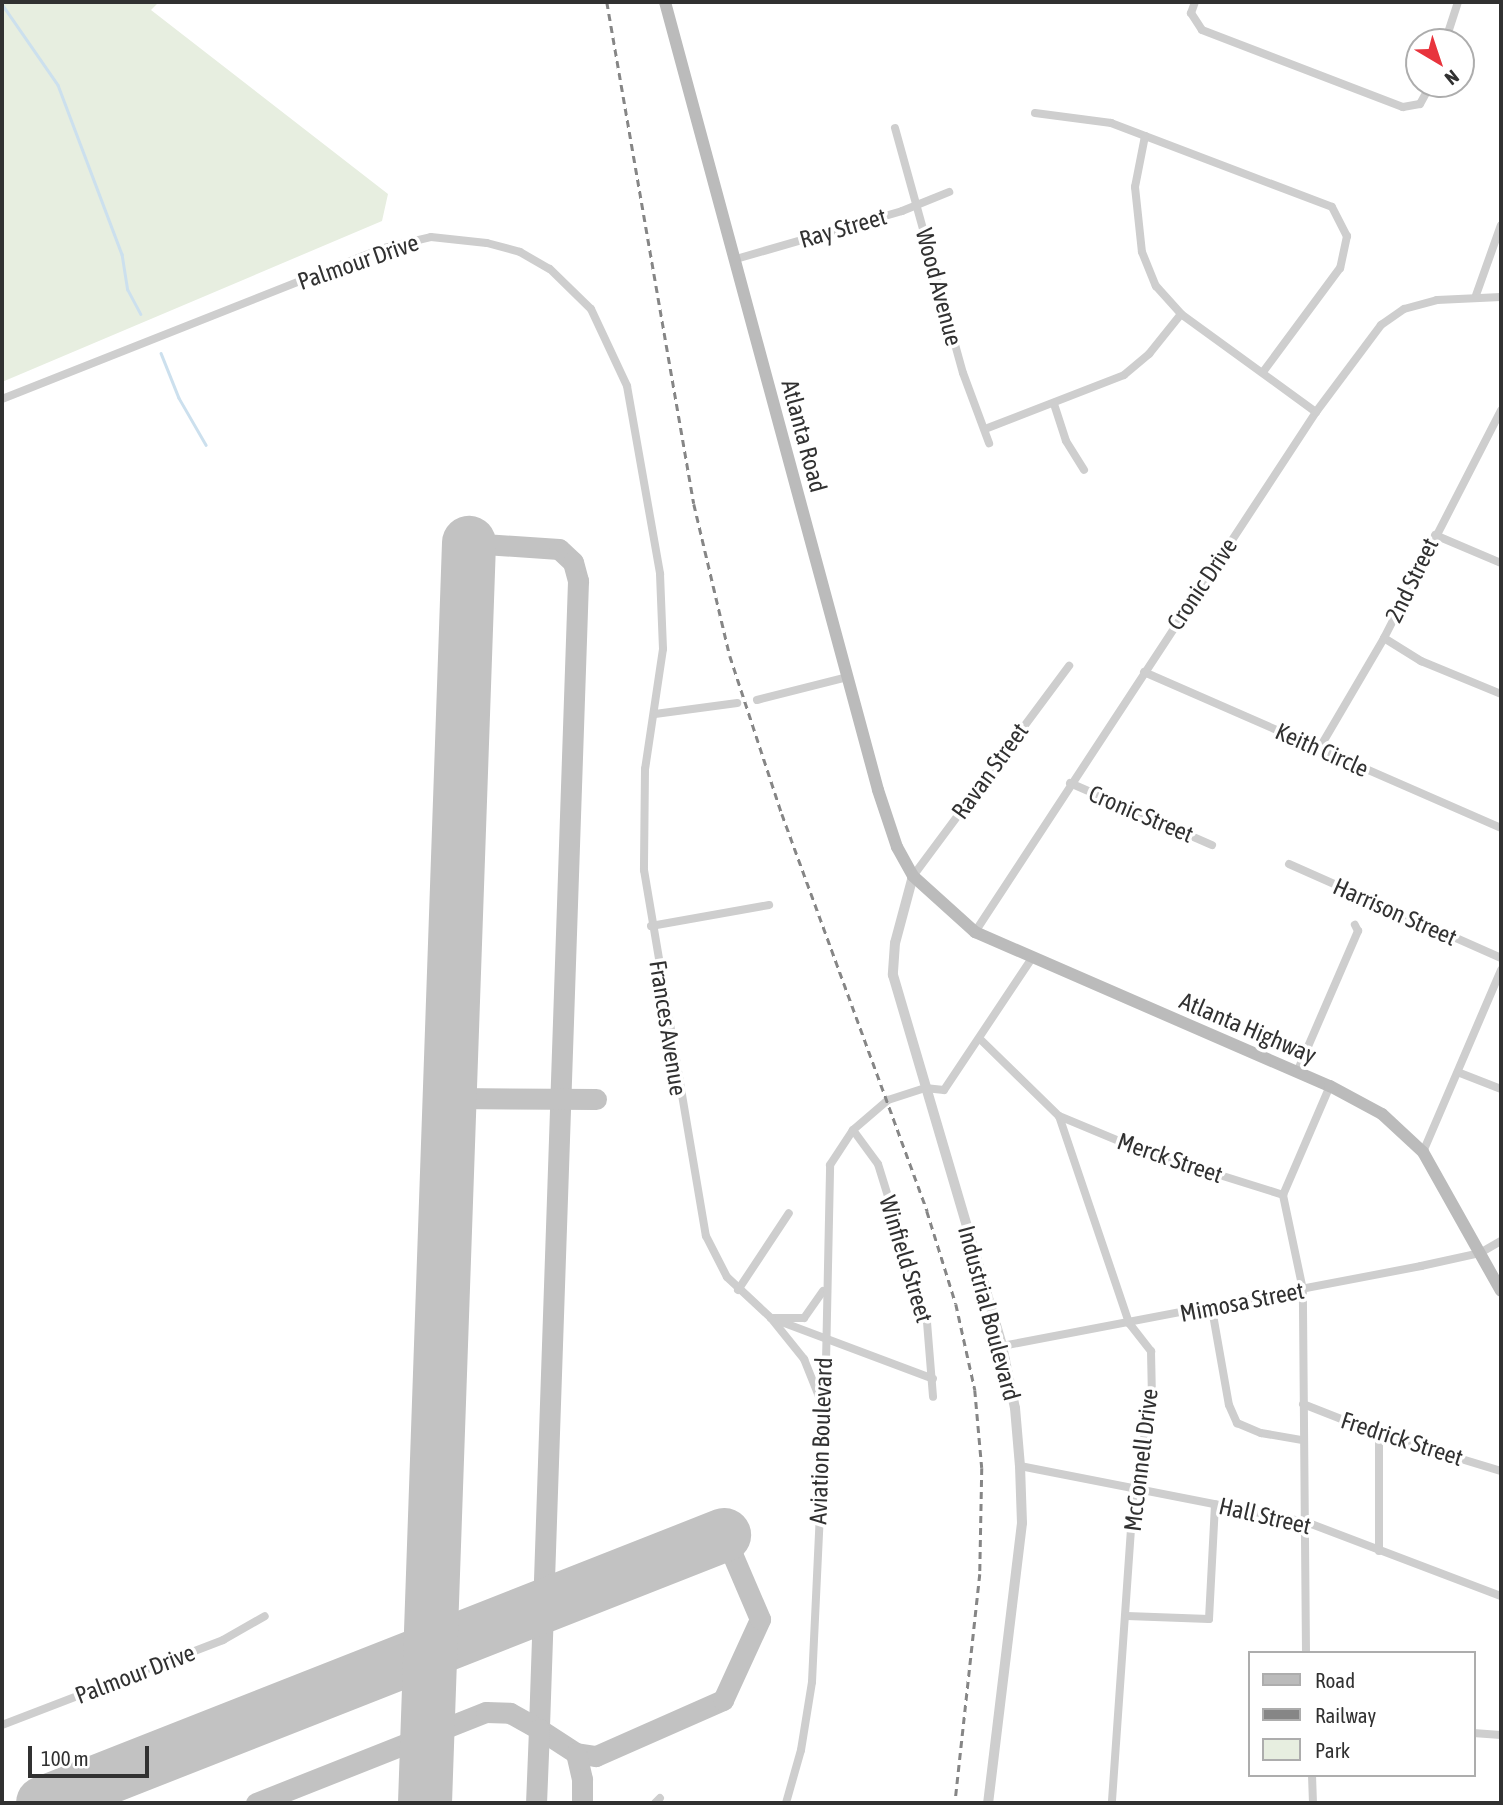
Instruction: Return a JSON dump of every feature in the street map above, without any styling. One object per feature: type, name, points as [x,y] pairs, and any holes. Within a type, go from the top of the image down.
[{"type":"main road","name":"Atlanta Road","points":[[666,2],[878,790],[897,847],[913,876]]},
{"type":"main road","name":"Atlanta Highway","points":[[913,876],[975,932],[1331,1086],[1382,1114],[1423,1152],[1501,1291]]},
{"type":"street","points":[[1195,2],[1192,13],[1202,30],[1403,107],[1420,104],[1423,98]]},
{"type":"street","points":[[1450,28],[1458,2]]},
{"type":"street","points":[[1035,113],[1111,124],[1317,198],[1332,207],[1343,220],[1346,252],[1340,268],[1263,372]]},
{"type":"street","name":"Wood Avenue","points":[[895,128],[963,373],[989,443]]},
{"type":"street","points":[[1145,136],[1135,187],[1142,252],[1156,286],[1181,314],[1316,412]]},
{"type":"street","name":"Ray Street","points":[[736,259],[917,205],[949,192]]},
{"type":"street","points":[[1475,298],[1501,225]]},
{"type":"street","name":"Palmour Drive","points":[[2,399],[380,249],[431,237],[455,237],[520,252],[550,269],[591,309],[627,386],[664,613],[655,714]]},
{"type":"street","name":"Cronic Drive","points":[[975,932],[1070,783],[1316,412],[1381,325],[1404,309],[1437,300],[1501,297]]},
{"type":"street","points":[[985,429],[1054,404],[1139,365],[1181,314]]},
{"type":"street","points":[[1054,404],[1066,441],[1084,470]]},
{"type":"street","name":"2nd Street","points":[[1319,749],[1384,638],[1434,535],[1501,410]]},
{"type":"street","points":[[1434,535],[1501,563]]},
{"type":"street","points":[[1384,638],[1421,661],[1501,694]]},
{"type":"street","name":"Ravan Street","points":[[913,876],[1069,666]]},
{"type":"street","name":"Keith Circle","points":[[1144,672],[1501,828]]},
{"type":"street","points":[[757,700],[847,677]]},
{"type":"street","points":[[655,714],[737,703]]},
{"type":"street","name":"Frances Avenue","points":[[655,714],[642,825],[651,926],[704,1227],[712,1251],[738,1290],[771,1318],[804,1359],[815,1395],[825,1410]]},
{"type":"street","name":"Cronic Street","points":[[1070,783],[1212,845]]},
{"type":"street","name":"Harrison Street","points":[[1289,864],[1501,958]]},
{"type":"street","name":"Industrial Boulevard","points":[[913,876],[895,943],[893,975],[1002,1346],[1015,1408],[1020,1466],[1021,1533],[988,1803]]},
{"type":"street","points":[[651,926],[769,905]]},
{"type":"street","points":[[1297,1072],[1358,931],[1355,925]]},
{"type":"street","points":[[925,1088],[944,1090],[1032,958]]},
{"type":"street","points":[[1423,1152],[1460,1073],[1501,970]]},
{"type":"street","name":"McConnell Drive","points":[[980,1039],[1059,1116],[1129,1322],[1151,1351],[1152,1399],[1134,1486],[1112,1803]]},
{"type":"street","points":[[1460,1073],[1501,1089]]},
{"type":"street","points":[[1306,1651],[1306,1522],[1302,1440],[1303,1290],[1283,1195],[1331,1086]]},
{"type":"street","name":"Aviation Boulevard","points":[[786,1803],[801,1750],[812,1682],[825,1410],[830,1166],[853,1130],[888,1100],[925,1088]]},
{"type":"street","name":"Merck Street","points":[[1059,1116],[1143,1151],[1283,1195]]},
{"type":"street","name":"Winfield Street","points":[[853,1130],[878,1164],[927,1322],[933,1397]]},
{"type":"street","points":[[738,1290],[789,1213]]},
{"type":"street","name":"Mimosa Street","points":[[1002,1346],[1303,1290],[1480,1252],[1501,1241]]},
{"type":"street","points":[[771,1318],[804,1318],[813,1310],[826,1285]]},
{"type":"street","points":[[1212,1309],[1230,1405],[1237,1423],[1302,1440]]},
{"type":"street","name":"Frances Avenue","points":[[771,1318],[794,1329],[825,1335],[933,1379]]},
{"type":"street","name":"Fredrick Street","points":[[1303,1404],[1379,1434],[1501,1471]]},
{"type":"street","points":[[1379,1434],[1380,1551]]},
{"type":"street","name":"Hall Street","points":[[1020,1466],[1134,1486],[1306,1522],[1501,1595]]},
{"type":"street","points":[[1127,1616],[1204,1622],[1209,1619],[1215,1504]]},
{"type":"street","name":"Palmour Drive","points":[[2,1725],[223,1640],[265,1616]]},
{"type":"street","points":[[1475,1734],[1501,1735]]},
{"type":"street","points":[[1312,1777],[1313,1803]]},
{"type":"green space","points":[[2,2],[159,2],[151,10],[388,194],[382,221],[2,382]]},
{"type":"waterway","points":[[2,4],[58,85],[122,254],[128,290],[141,314]]},
{"type":"waterway","points":[[161,353],[179,398],[206,445]]},
{"type":"taxiway","points":[[469,543],[559,549],[573,562],[578,581],[539,1729],[576,1753],[596,1756],[723,1700],[760,1619],[724,1535]]},
{"type":"taxiway","points":[[451,1098],[596,1099]]},
{"type":"taxiway","points":[[256,1803],[486,1712],[510,1713],[539,1729],[536,1803]]},
{"type":"taxiway","points":[[576,1753],[582,1779],[582,1803]]},
{"type":"runway","points":[[425,1803],[469,543]]},
{"type":"runway","points":[[43,1803],[724,1535]]},
{"type":"railway","points":[[607,2],[694,504],[730,656],[782,814],[927,1211],[956,1304],[975,1390],[982,1468],[980,1574],[955,1803]]}]
